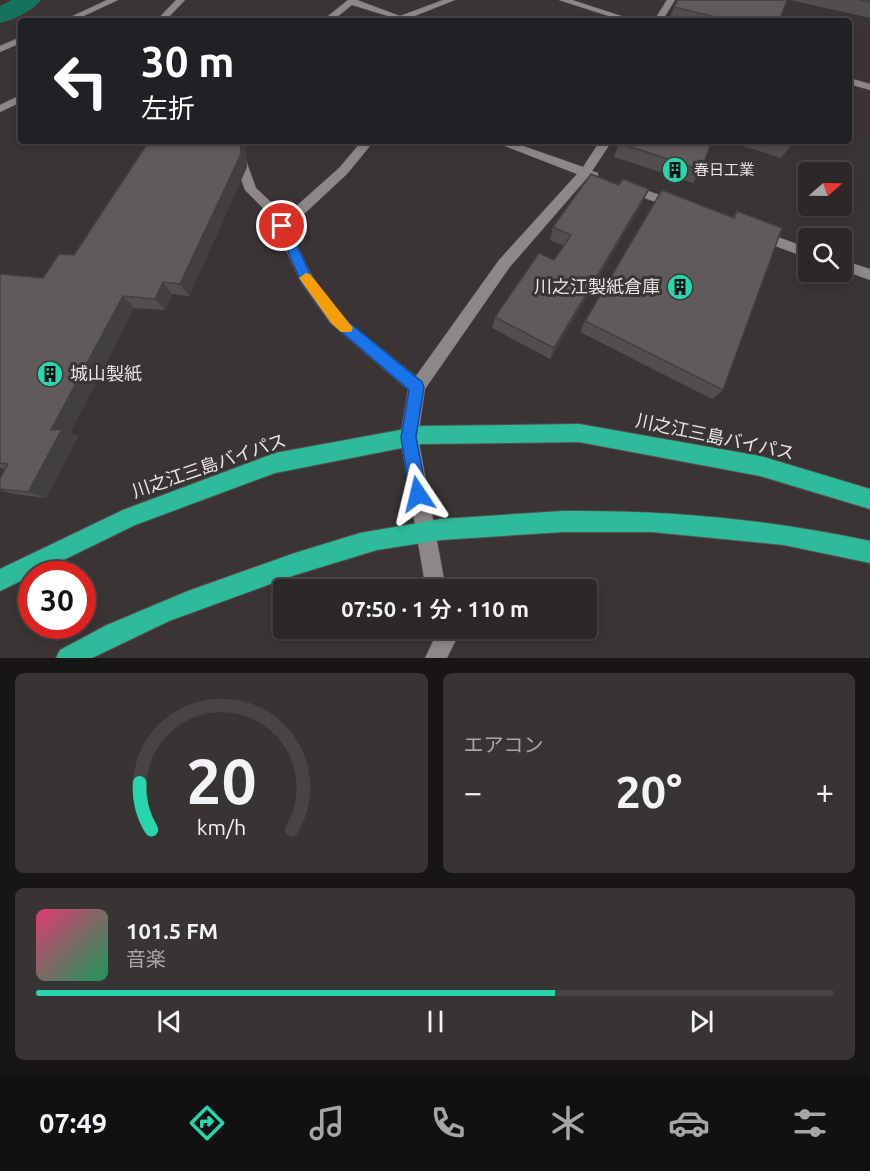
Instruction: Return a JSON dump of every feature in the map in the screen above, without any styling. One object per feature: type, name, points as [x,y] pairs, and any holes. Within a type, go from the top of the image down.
[{"type":"highway","name":"川之江三島バイパス","points":[[0,580],[130,517],[275,463],[423,435],[579,433],[760,466],[870,499]]},
{"type":"highway","points":[[68,658],[113,632],[229,587],[305,561],[393,537],[425,532],[473,526],[592,519],[720,526],[835,543],[870,552]]},
{"type":"street","points":[[73,18],[114,0]]},
{"type":"street","points":[[162,18],[181,0]]},
{"type":"street","points":[[403,18],[451,0]]},
{"type":"street","points":[[563,0],[623,18]]},
{"type":"street","points":[[660,18],[671,0]]},
{"type":"street","points":[[330,18],[352,1],[382,11],[394,18]]},
{"type":"street","points":[[0,50],[18,41]]},
{"type":"street","points":[[852,82],[870,87]]},
{"type":"street","points":[[0,109],[18,100]]},
{"type":"street","points":[[234,144],[251,190],[270,208],[282,226],[306,279],[335,319],[417,387]]},
{"type":"street","points":[[282,226],[343,171],[366,144]]},
{"type":"street","points":[[506,144],[686,209]]},
{"type":"street","points":[[434,579],[409,437],[417,387],[504,264],[585,173],[604,144]]},
{"type":"street","points":[[753,233],[798,249]]},
{"type":"street","points":[[852,269],[870,275]]},
{"type":"street","points":[[436,658],[446,639]]},
{"type":"building","points":[[678,0],[787,0],[780,18],[720,18],[674,7]]},
{"type":"building","name":"城山製紙","points":[[147,144],[240,144],[241,154],[180,284],[163,282],[155,299],[123,296],[51,430],[62,429],[28,492],[0,489],[0,478],[8,464],[0,463],[0,274],[43,278],[59,254],[74,255]]},
{"type":"building","points":[[622,144],[711,144],[701,170]]},
{"type":"building","points":[[591,174],[619,185],[623,179],[649,189],[554,348],[495,317],[539,253],[554,260],[571,235],[553,227]]},
{"type":"building","name":"川之江製紙倉庫","points":[[662,190],[734,218],[737,211],[782,228],[723,390],[585,321]]},
{"type":"waterway","points":[[0,16],[29,0]]},
{"type":"slow traffic","points":[[306,278],[335,319],[346,328]]},
{"type":"place","name":"春日工業","points":[[675,170]]},
{"type":"place","name":"川之江製紙倉庫","points":[[680,287]]},
{"type":"place","name":"城山製紙","points":[[50,374]]},
{"type":"route","points":[[282,226],[306,279],[335,319],[417,387],[409,437],[418,494]]}]
